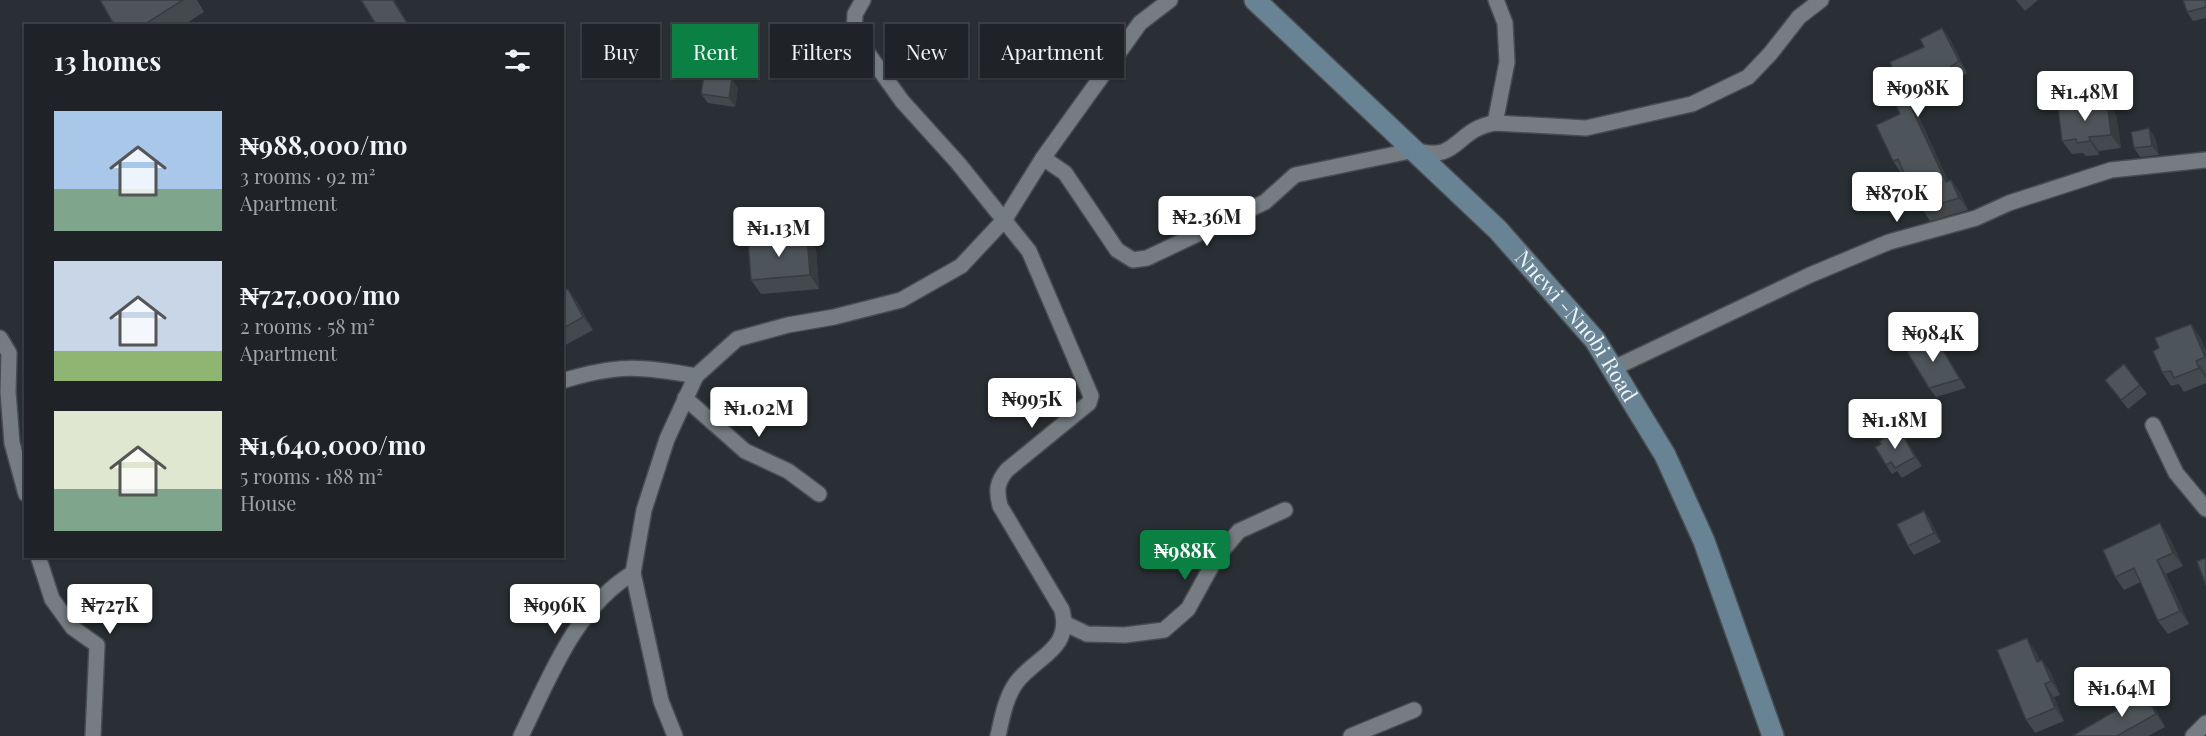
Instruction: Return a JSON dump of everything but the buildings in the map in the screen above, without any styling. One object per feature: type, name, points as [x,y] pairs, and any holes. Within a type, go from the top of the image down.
[{"type":"main road","name":"Nnewi -Nnobi Road","points":[[1255,0],[1498,230],[1558,295],[1614,368],[1665,455],[1704,541],[1773,736]]},
{"type":"street","points":[[863,0],[855,14],[854,34],[902,101],[1005,219],[1029,251],[1091,396],[1089,403],[1007,470],[998,480],[996,492],[1000,506],[1062,610],[1066,624],[1059,644],[1016,684],[1004,709],[998,736]]},
{"type":"street","points":[[675,736],[662,701],[633,573],[644,510],[667,439],[696,376],[737,339],[788,325],[834,317],[901,300],[961,266],[1005,219],[1043,158],[1140,22],[1170,0]]},
{"type":"street","points":[[1495,123],[1507,62],[1505,23],[1496,0]]},
{"type":"street","points":[[1043,158],[1065,173],[1112,244],[1125,257],[1133,260],[1147,258],[1265,202],[1295,175],[1415,150],[1431,155],[1443,154],[1482,125],[1495,123],[1586,128],[1692,104],[1748,77],[1770,54],[1799,16],[1821,0]]},
{"type":"street","points":[[1614,368],[1810,275],[1888,243],[1976,218],[2018,199],[2111,171],[2206,160]]},
{"type":"street","points":[[0,338],[9,353],[8,392],[12,443],[24,487]]},
{"type":"street","points":[[564,380],[599,370],[631,367],[696,376]]},
{"type":"street","points":[[685,398],[744,451],[788,471],[819,494]]},
{"type":"street","points":[[2153,425],[2176,473],[2206,509]]},
{"type":"street","points":[[1066,624],[1087,634],[1125,635],[1164,630],[1188,609],[1216,558],[1239,531],[1285,510]]},
{"type":"street","points":[[39,558],[52,599],[73,628],[97,645],[99,651],[94,683],[93,736]]},
{"type":"street","points":[[521,736],[559,659],[594,603],[612,586],[633,573]]},
{"type":"street","points":[[1352,736],[1414,710]]},
{"type":"street","points":[[2193,736],[2206,723]]}]
